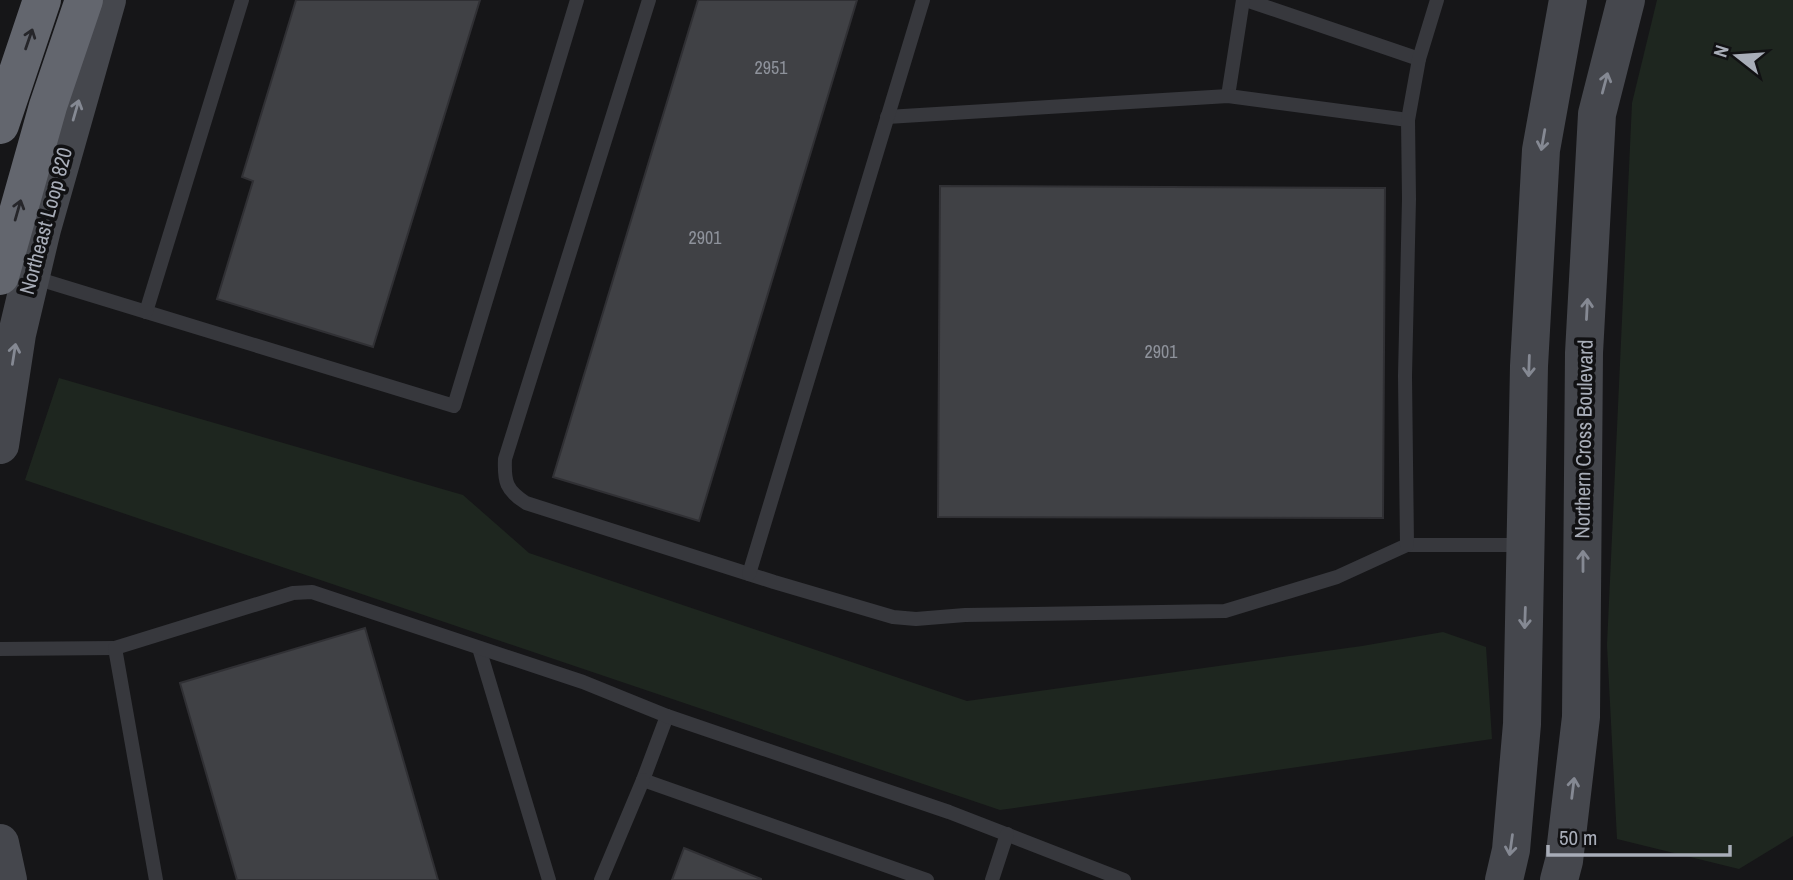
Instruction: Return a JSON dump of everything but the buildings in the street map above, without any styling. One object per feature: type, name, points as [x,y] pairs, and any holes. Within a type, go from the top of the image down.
[{"type":"highway","points":[[0,125],[42,0]]},
{"type":"highway","points":[[15,276],[48,106],[84,0]]},
{"type":"street","name":"Northeast Loop 820","points":[[0,445],[17,334],[15,276],[42,229],[107,0]]},
{"type":"street","points":[[1504,880],[1511,850],[1522,724],[1529,366],[1541,150],[1568,0]]},
{"type":"street","name":"Northern Cross Boulevard","points":[[1559,880],[1564,861],[1581,717],[1584,353],[1597,114],[1626,0]]},
{"type":"street","points":[[0,843],[8,880]]},
{"type":"lane","points":[[146,312],[242,0]]},
{"type":"lane","points":[[15,276],[146,312],[454,406],[578,0]]},
{"type":"lane","points":[[649,0],[505,459],[504,477],[511,493],[526,503],[893,617],[916,619],[965,615],[1225,611],[1338,577],[1407,545],[1527,545]]},
{"type":"lane","points":[[749,574],[923,0]]},
{"type":"lane","points":[[1228,96],[1245,0],[1419,59]]},
{"type":"lane","points":[[1407,545],[1405,376],[1408,120],[1419,59],[1437,0]]},
{"type":"lane","points":[[887,117],[1228,96],[1408,120]]},
{"type":"lane","points":[[0,649],[115,648],[293,593],[312,592],[583,682],[667,716],[950,812],[1124,880]]},
{"type":"lane","points":[[115,648],[156,880]]},
{"type":"lane","points":[[480,648],[549,880]]},
{"type":"lane","points":[[601,880],[667,716]]},
{"type":"lane","points":[[643,780],[927,880]]},
{"type":"lane","points":[[992,880],[1007,834]]},
{"type":"shaded area","points":[[1657,0],[1793,0],[1793,836],[1739,869],[1617,839],[1607,645],[1632,103]]},
{"type":"shaded area","points":[[59,378],[463,495],[529,553],[967,701],[1362,646],[1443,632],[1486,647],[1492,739],[1000,810],[25,480]]}]
